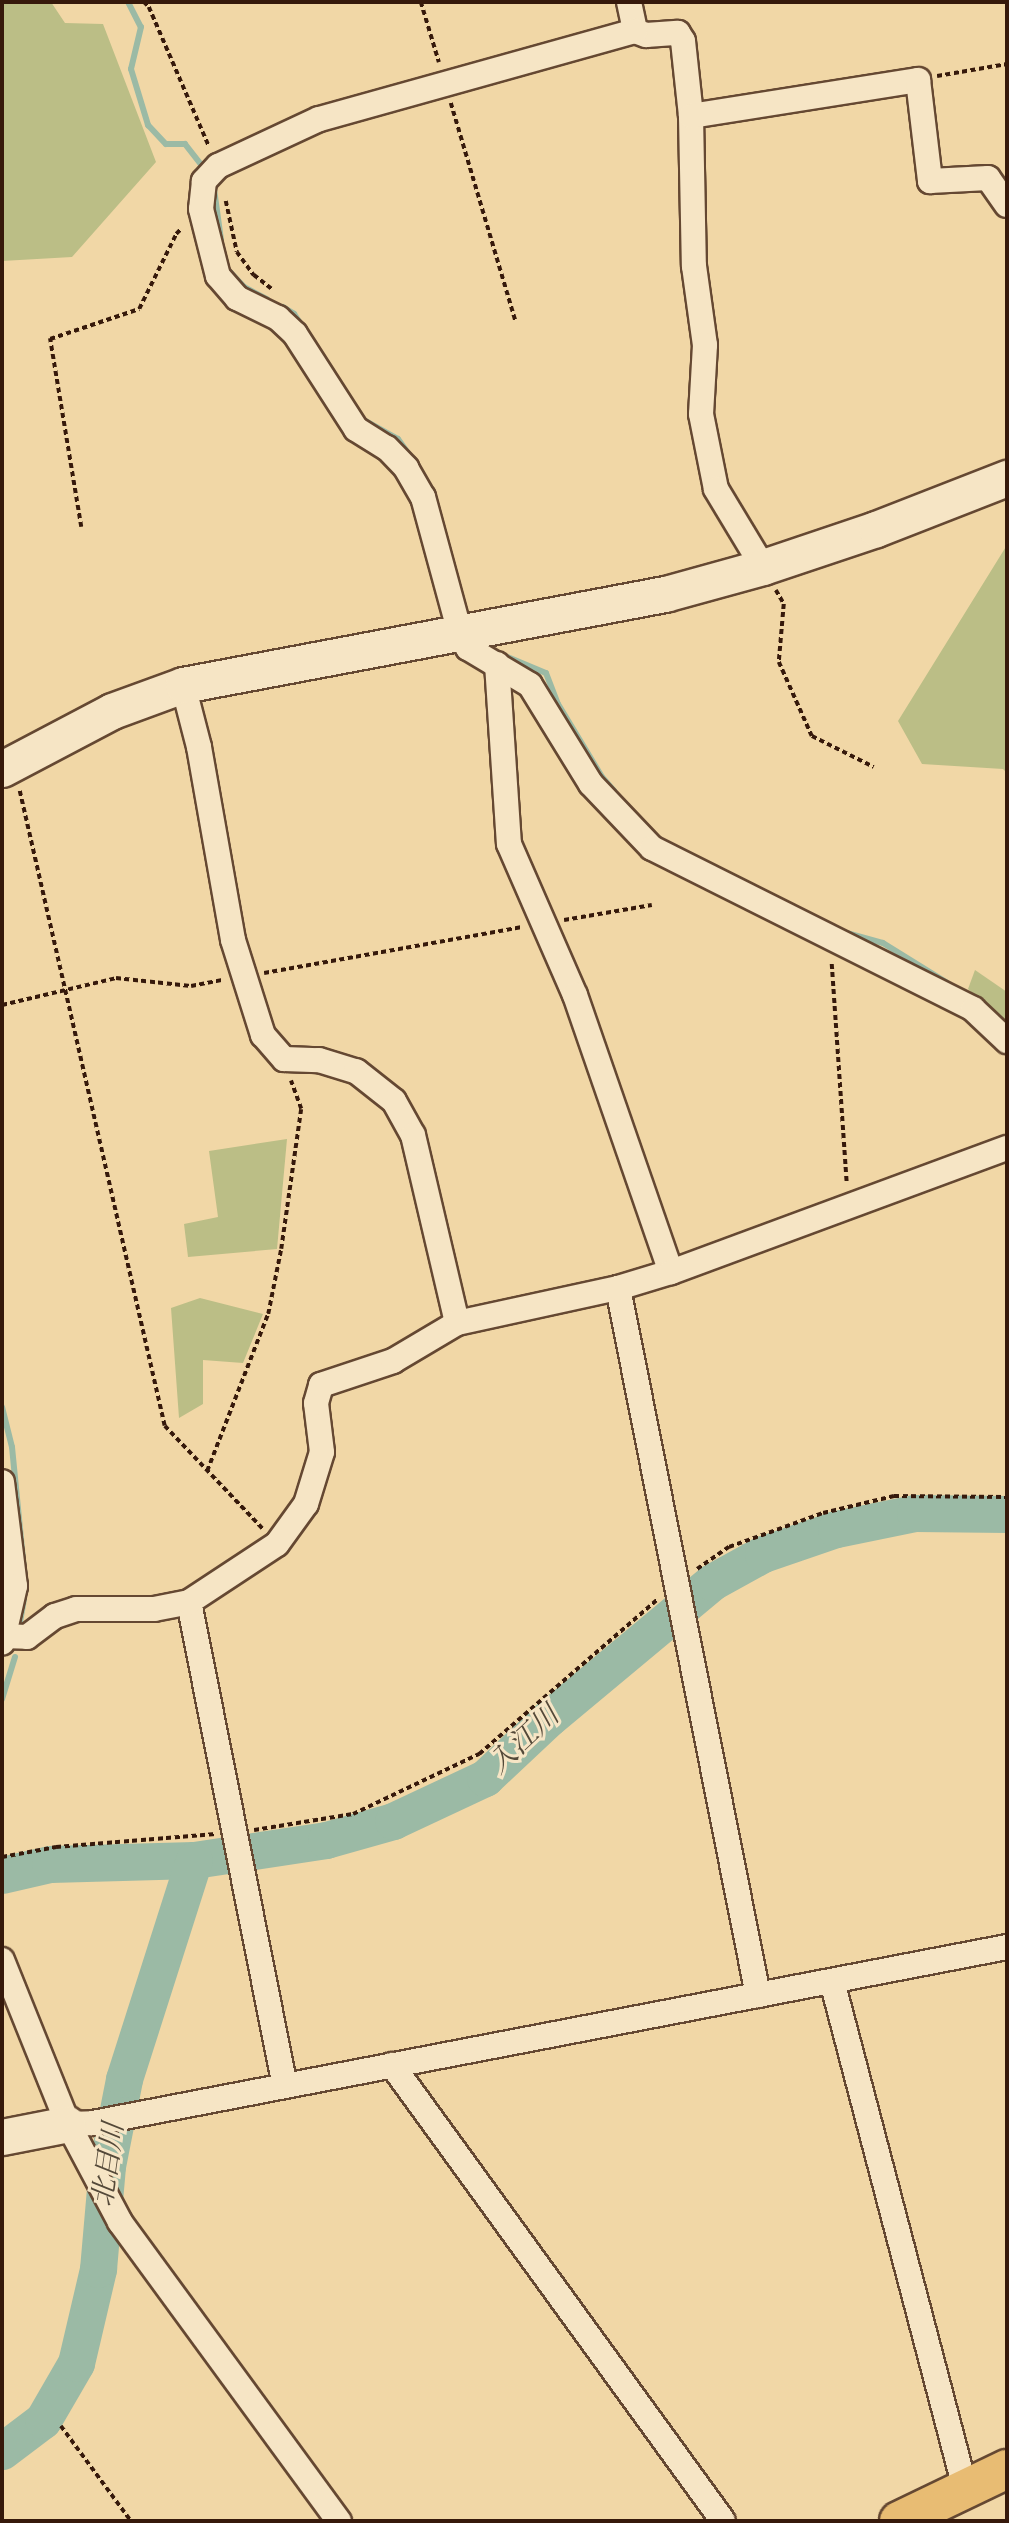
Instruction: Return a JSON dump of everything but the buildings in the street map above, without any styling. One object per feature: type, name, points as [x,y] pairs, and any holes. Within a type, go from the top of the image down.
[{"type":"highway","points":[[899,2521],[1007,2469]]},
{"type":"street","points":[[629,2],[635,31]]},
{"type":"street","points":[[763,567],[716,489],[701,414],[705,345],[694,265],[691,116],[683,41],[678,33],[646,35],[635,31],[444,82],[319,119],[211,173],[201,209],[218,276],[237,298],[278,318],[295,334],[356,429],[387,448],[406,468],[423,497],[460,632],[468,648],[530,685],[591,784],[652,848],[973,1009],[1007,1041]]},
{"type":"street","points":[[691,116],[918,80],[930,181],[988,178],[1007,205]]},
{"type":"street","points":[[8,765],[112,711],[183,685],[665,594],[763,567],[876,529],[1007,478]]},
{"type":"street","points":[[497,664],[509,844],[575,995],[671,1272]]},
{"type":"street","points":[[183,685],[200,747],[233,940],[263,1035],[284,1059],[319,1060],[356,1071],[394,1101],[412,1135],[457,1323]]},
{"type":"street","points":[[2,1482],[15,1586],[2,1638],[27,1636],[55,1616],[76,1609],[155,1609],[189,1602],[277,1544],[306,1504],[322,1452],[316,1403],[321,1385],[393,1361],[457,1323],[618,1288],[671,1272],[1007,1148]]},
{"type":"street","points":[[618,1288],[758,1994]]},
{"type":"street","points":[[189,1602],[285,2086]]},
{"type":"street","points":[[2,2137],[137,2114],[1007,1947]]},
{"type":"street","points":[[2,1960],[81,2123],[89,2167],[120,2221],[339,2521]]},
{"type":"street","points":[[832,1980],[965,2488]]},
{"type":"street","points":[[392,2065],[723,2521]]},
{"type":"path","points":[[421,2],[516,322]]},
{"type":"path","points":[[918,80],[1007,64]]},
{"type":"path","points":[[81,527],[50,339],[139,309],[176,234],[201,209]]},
{"type":"path","points":[[763,567],[784,604],[779,662],[812,736],[874,767]]},
{"type":"path","points":[[8,765],[65,990],[165,1426],[277,1544]]},
{"type":"path","points":[[2,1005],[116,978],[191,986],[652,905]]},
{"type":"path","points":[[831,937],[849,1206]]},
{"type":"path","points":[[207,1471],[268,1314],[281,1250],[301,1109],[284,1059]]},
{"type":"path","points":[[2,1857],[56,1847],[235,1833],[354,1814],[479,1754],[677,1583],[729,1547],[823,1513],[894,1496],[1007,1497]]},
{"type":"path","points":[[61,2426],[131,2521]]},
{"type":"green space","points":[[2,2],[51,2],[65,23],[103,24],[156,162],[72,257],[2,261]]},
{"type":"green space","points":[[1007,545],[1007,773],[1003,769],[922,764],[898,721]]},
{"type":"green space","points":[[975,970],[1007,992],[1007,1025],[968,989]]},
{"type":"green space","points":[[287,1139],[277,1249],[188,1257],[184,1224],[218,1217],[209,1151]]},
{"type":"green space","points":[[200,1298],[263,1314],[243,1363],[203,1360],[203,1404],[179,1418],[171,1308]]},
{"type":"waterway","points":[[128,2],[141,27],[131,69],[148,125],[166,144],[185,144],[205,170]]},
{"type":"waterway","points":[[214,189],[221,240]]},
{"type":"waterway","points":[[231,273],[244,287],[267,299]]},
{"type":"waterway","points":[[283,307],[294,314],[302,326]]},
{"type":"waterway","points":[[360,418],[398,439],[409,455]]},
{"type":"waterway","points":[[485,643],[495,652],[546,673],[558,704],[602,777],[614,791]]},
{"type":"waterway","points":[[843,932],[883,943],[946,982]]},
{"type":"waterway","points":[[2,1407],[12,1447],[26,1589]]},
{"type":"waterway","name":"入江川","points":[[2,1875],[50,1864],[194,1860],[326,1840],[393,1821],[485,1778],[549,1718],[712,1582],[763,1554],[836,1529],[915,1513],[1007,1514]]},
{"type":"waterway","points":[[20,1622],[24,1599]]},
{"type":"waterway","points":[[2,1699],[15,1657]]},
{"type":"waterway","name":"北目川","points":[[2,2451],[43,2420],[76,2363],[98,2269],[107,2166],[124,2079],[194,1860]]}]
